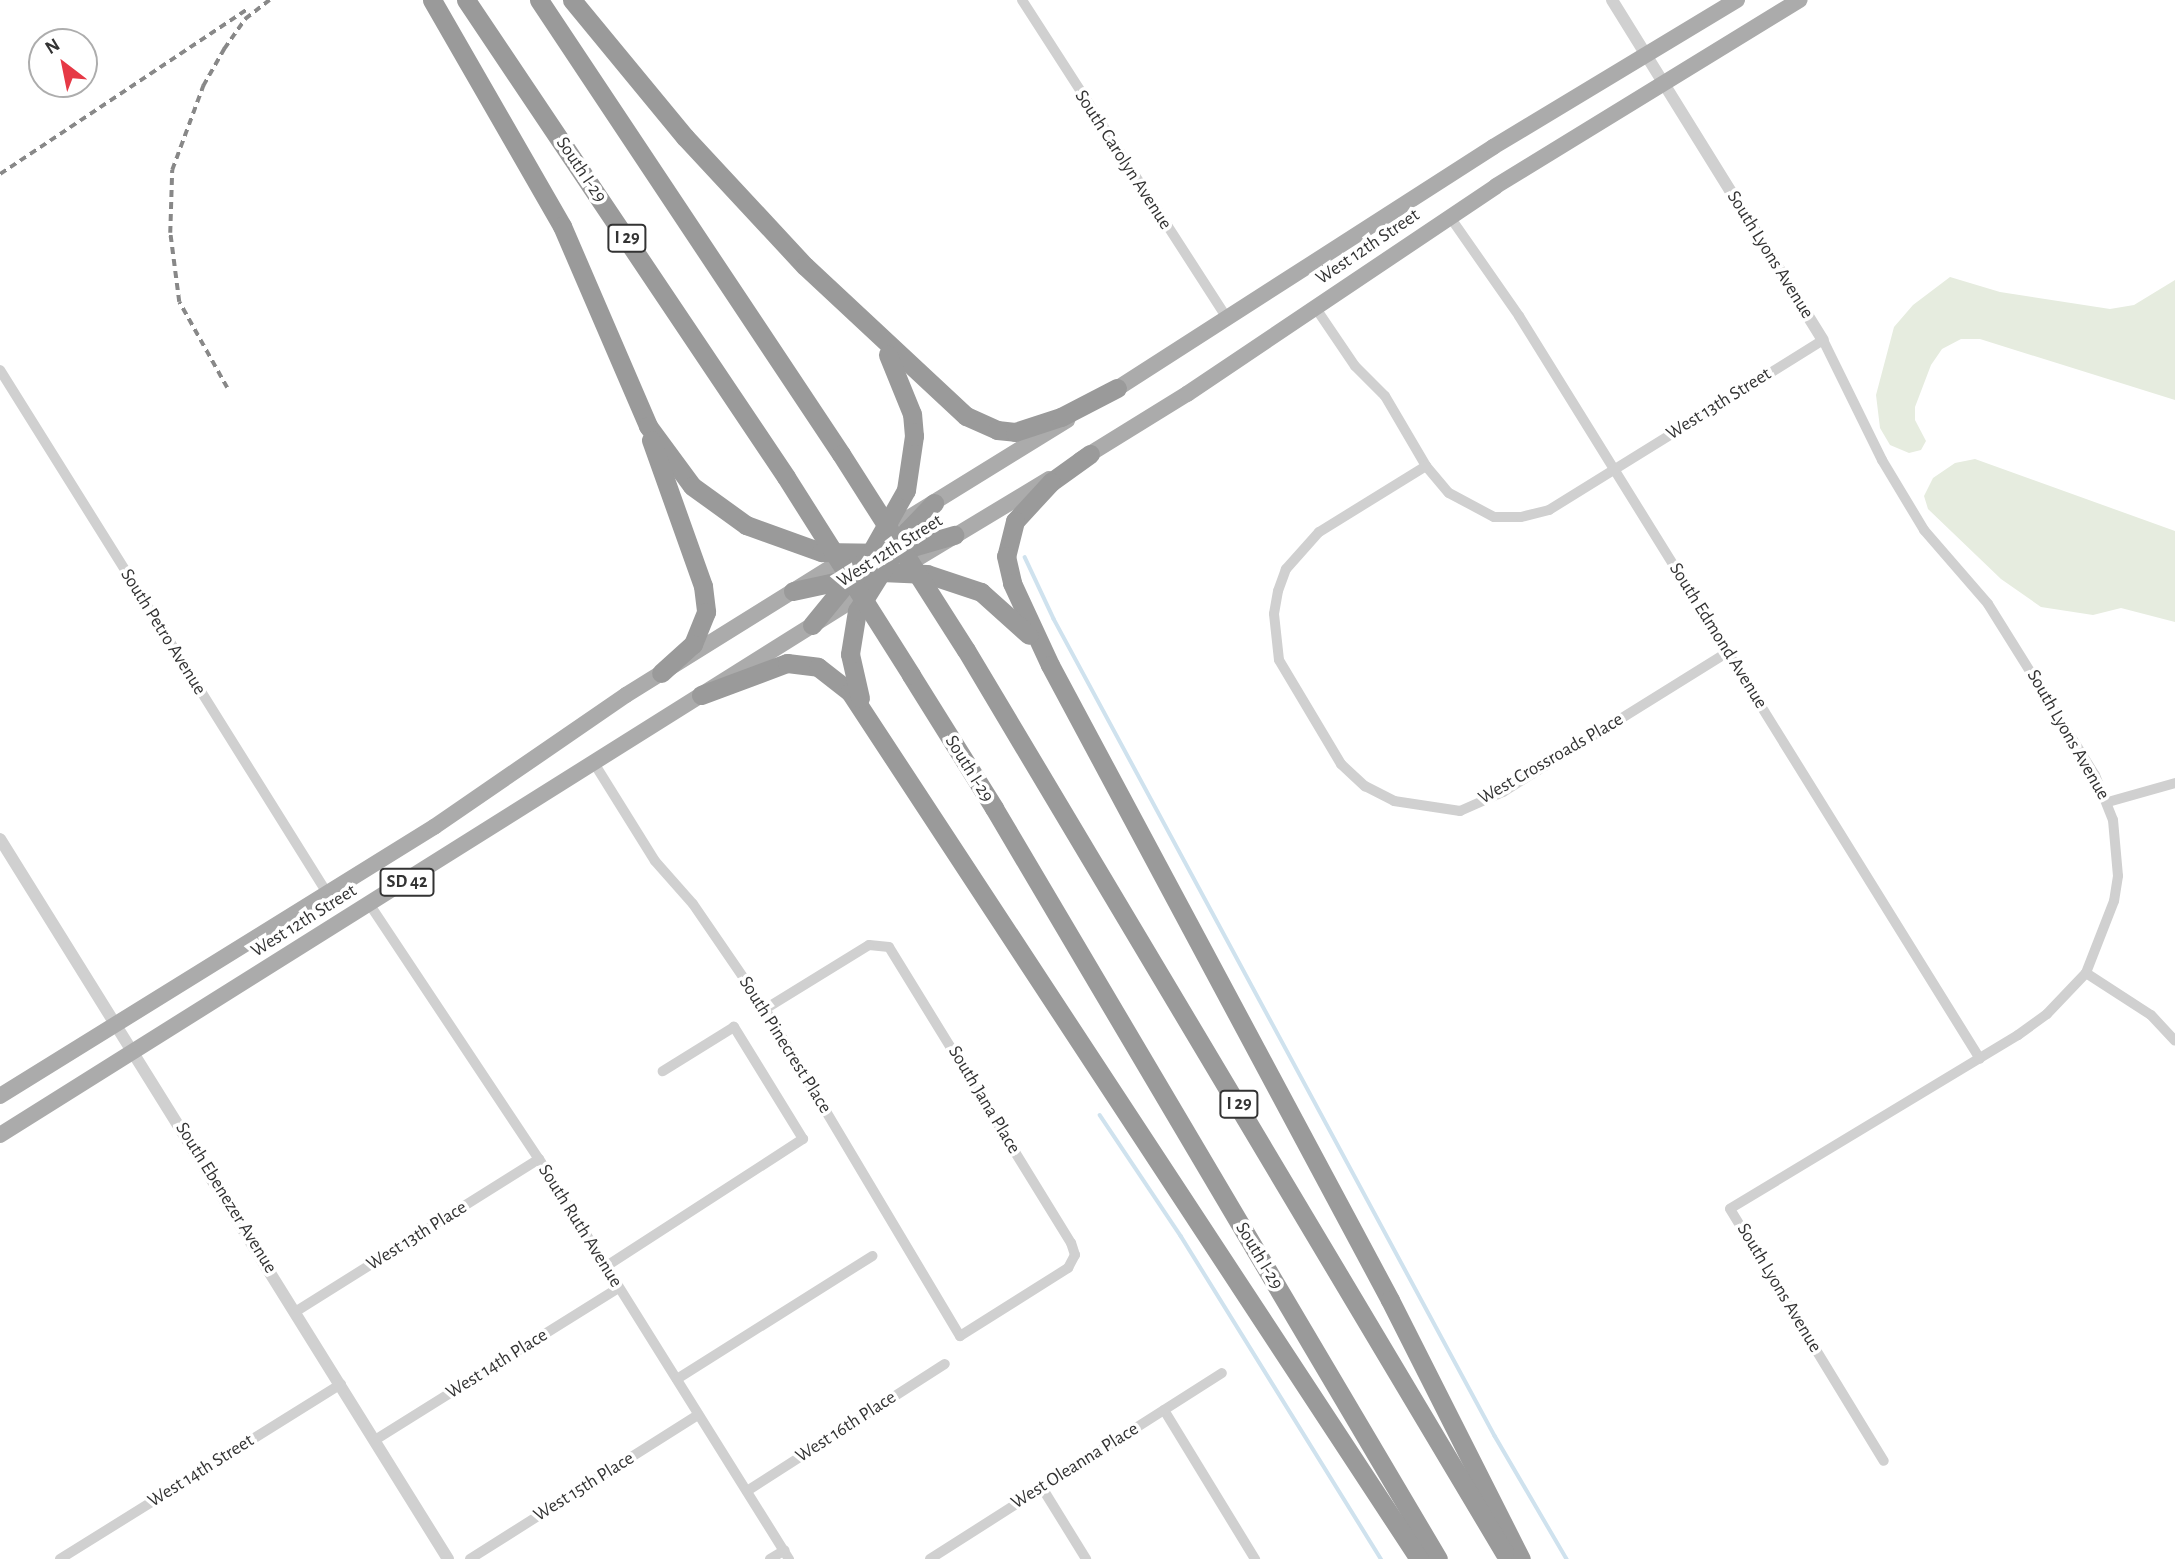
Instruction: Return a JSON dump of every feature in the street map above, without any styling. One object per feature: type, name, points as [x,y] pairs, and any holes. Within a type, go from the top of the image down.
[{"type":"highway","points":[[432,0],[562,226],[648,426],[675,467],[725,512],[786,542],[866,549],[891,565],[946,578],[981,592],[1010,614],[1050,665]]},
{"type":"highway","name":"South I-29","points":[[466,0],[786,477],[994,808],[1437,1559]]},
{"type":"highway","name":"I 29","points":[[539,0],[841,453],[966,650],[1508,1559]]},
{"type":"highway","points":[[572,0],[685,137],[881,341],[965,416],[997,430],[1037,427],[1117,388]]},
{"type":"highway","points":[[870,721],[856,687],[850,654],[866,549],[905,490],[914,436],[907,395],[881,341]]},
{"type":"highway","points":[[648,426],[654,457],[705,600],[699,634],[661,673]]},
{"type":"highway","points":[[1090,454],[1038,494],[1015,521],[1008,538],[1010,576],[1050,665],[1390,1300],[1521,1559]]},
{"type":"highway","points":[[891,565],[934,503]]},
{"type":"highway","points":[[812,625],[861,583],[891,565],[954,535]]},
{"type":"highway","points":[[793,591],[861,583]]},
{"type":"highway","points":[[701,695],[769,668],[803,663],[840,680],[870,721],[1419,1559]]},
{"type":"main road","name":"West 12th Street","points":[[0,1096],[444,820],[661,673],[866,549],[1227,318],[1737,0]]},
{"type":"main road","name":"West 12th Street","points":[[954,535],[1090,454],[1450,217],[1800,0]]},
{"type":"main road","name":"West 12th Street","points":[[0,1135],[812,625]]},
{"type":"street","name":"South Carolyn Avenue","points":[[1021,0],[1227,318]]},
{"type":"street","name":"South Lyons Avenue","points":[[1612,0],[1822,340],[1899,490],[1924,530],[1988,604],[2108,803],[2118,876],[2111,912],[2086,973],[2047,1014],[1980,1059],[1730,1209],[1884,1461]]},
{"type":"street","name":"South Edmond Avenue","points":[[1450,217],[1615,469],[1980,1059]]},
{"type":"street","name":"West 13th Street","points":[[1315,307],[1355,366],[1385,396],[1426,466],[1449,493],[1494,517],[1521,517],[1549,510],[1822,340]]},
{"type":"street","name":"South Petro Avenue","points":[[0,370],[327,893]]},
{"type":"street","name":"West Crossroads Place","points":[[1426,466],[1319,532],[1286,569],[1276,603],[1274,636],[1291,685],[1341,764],[1364,786],[1394,801],[1460,811],[1503,792],[1728,652]]},
{"type":"street","name":"South Pinecrest Place","points":[[594,763],[655,861],[693,904],[765,1009],[960,1336]]},
{"type":"street","points":[[2108,803],[2175,783]]},
{"type":"street","name":"South Ebenezer Avenue","points":[[0,839],[341,1384],[446,1558]]},
{"type":"street","name":"South Ruth Avenue","points":[[370,905],[539,1159],[787,1555]]},
{"type":"street","name":"South Jana Place","points":[[765,1009],[869,946],[889,947],[1071,1243],[1073,1262],[1059,1276],[960,1336]]},
{"type":"street","points":[[2086,973],[2153,1016],[2175,1041]]},
{"type":"street","points":[[605,1267],[803,1139],[734,1027],[663,1071]]},
{"type":"street","name":"West 13th Place","points":[[295,1312],[539,1159]]},
{"type":"street","points":[[677,1379],[872,1256]]},
{"type":"street","name":"West 14th Place","points":[[375,1440],[618,1288]]},
{"type":"street","name":"West 16th Place","points":[[747,1491],[945,1364]]},
{"type":"street","name":"West Oleanna Place","points":[[930,1559],[1222,1373]]},
{"type":"street","name":"West 14th Street","points":[[60,1559],[341,1384]]},
{"type":"street","points":[[1164,1410],[1255,1559]]},
{"type":"street","name":"West 15th Place","points":[[470,1559],[698,1415]]},
{"type":"street","points":[[1041,1486],[1086,1559]]},
{"type":"street","points":[[770,1559],[787,1555]]},
{"type":"shaded area","points":[[1950,277],[2000,292],[2110,309],[2134,305],[2175,280],[2175,400],[1980,339],[1961,339],[1942,349],[1931,365],[1915,407],[1915,420],[1926,441],[1921,450],[1909,453],[1890,445],[1880,428],[1876,395],[1894,327],[1913,305]]},
{"type":"shaded area","points":[[1975,459],[2175,531],[2175,622],[2121,608],[2093,615],[2041,607],[2001,579],[1928,509],[1924,496],[1933,478],[1955,463]]},
{"type":"waterway","points":[[1025,557],[1054,619],[1495,1436],[1567,1559]]},
{"type":"waterway","points":[[1100,1115],[1181,1236],[1381,1559]]},
{"type":"railway","points":[[227,388],[179,302],[170,233],[172,170],[203,86],[224,49],[245,19],[269,0]]},
{"type":"railway","points":[[0,174],[249,8]]}]
